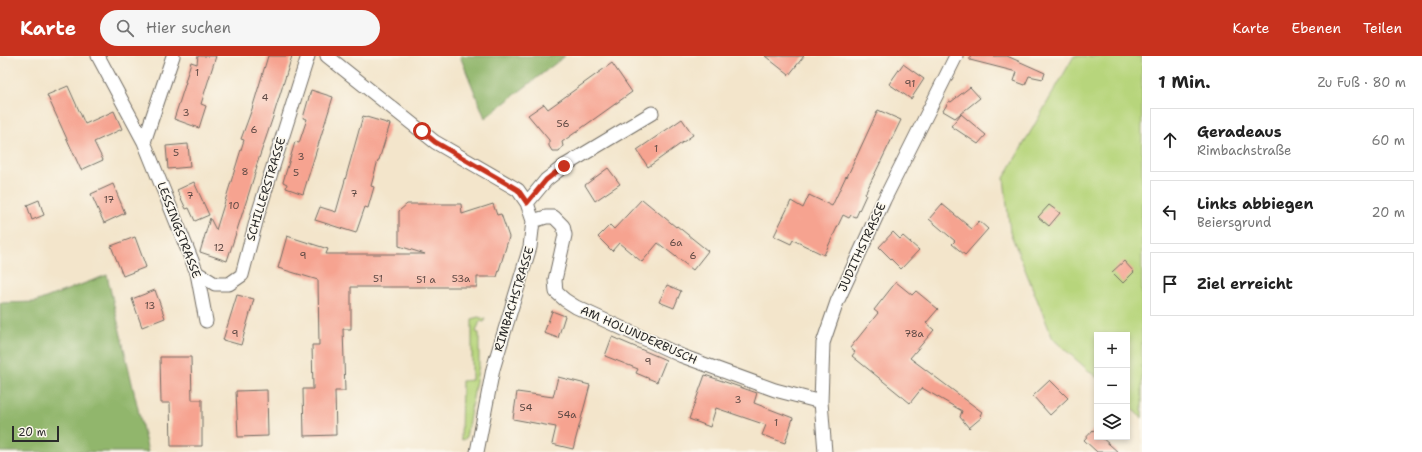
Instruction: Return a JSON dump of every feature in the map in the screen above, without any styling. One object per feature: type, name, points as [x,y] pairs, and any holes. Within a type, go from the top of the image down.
[{"type":"street","name":"LESSINGSTRASSE","points":[[98,56],[144,142],[197,273],[206,321]]},
{"type":"street","points":[[144,142],[173,56]]},
{"type":"street","name":"SCHILLERSTRASSE","points":[[197,273],[215,284],[229,284],[242,275],[258,214],[308,56]]},
{"type":"street","name":"RIMBACHSTRASSE","points":[[327,56],[435,142],[518,190],[527,203],[533,221],[530,247],[493,370],[477,452]]},
{"type":"street","name":"JUDITHSTRASSE","points":[[825,452],[821,402],[823,342],[837,302],[884,200],[956,56]]},
{"type":"street","points":[[527,203],[546,180],[571,162],[652,113]]},
{"type":"street","name":"AM HOLUNDERBUSCH","points":[[533,221],[546,217],[554,217],[563,226],[565,235],[555,280],[556,292],[565,300],[597,318],[682,356],[775,390],[821,402]]},
{"type":"green space","points":[[460,56],[565,56],[485,118]]},
{"type":"green space","points":[[1074,56],[1142,56],[1142,418],[1130,408],[1130,332],[1094,332],[1094,375],[1053,339],[1010,232],[1004,178]]},
{"type":"green space","points":[[107,275],[148,452],[0,452],[0,303],[35,302]]},
{"type":"green space","points":[[478,317],[485,319],[484,322],[480,321],[476,332],[479,333],[479,364],[466,438],[463,440],[461,439],[462,381],[472,380],[472,319]]},
{"type":"building","points":[[198,56],[216,56],[201,104],[206,106],[199,128],[174,119],[191,62],[197,64]]},
{"type":"building","points":[[268,56],[292,56],[227,261],[200,252],[210,218],[216,230],[244,140],[241,139]]},
{"type":"building","points":[[765,56],[804,56],[789,75]]},
{"type":"building","points":[[970,56],[1007,56],[1045,73],[1043,79],[1029,76],[1025,85],[1014,81],[1017,72],[970,60]]},
{"type":"building","points":[[612,63],[632,92],[562,142],[563,146],[559,151],[552,151],[549,146],[549,140],[528,115],[544,104],[548,109]]},
{"type":"building","points":[[903,64],[924,79],[911,99],[889,84]]},
{"type":"building","points":[[68,86],[85,124],[114,111],[122,129],[94,142],[103,160],[81,170],[47,95]]},
{"type":"building","points":[[970,87],[980,98],[955,118],[943,111],[949,101],[951,102]]},
{"type":"building","points":[[311,90],[333,97],[303,194],[286,188],[287,184],[283,182],[295,142],[299,143],[307,119],[303,118]]},
{"type":"building","points":[[878,110],[901,120],[865,194],[866,195],[856,217],[851,215],[849,218],[843,215],[824,255],[793,240],[791,244],[774,236],[791,201],[803,208],[809,195],[832,206]]},
{"type":"building","points":[[961,114],[986,135],[978,144],[951,126]]},
{"type":"building","points":[[363,116],[390,124],[371,186],[374,187],[368,208],[365,207],[356,233],[315,220],[320,207],[336,212]]},
{"type":"building","points":[[682,119],[693,135],[648,167],[637,150]]},
{"type":"building","points":[[188,144],[190,167],[168,169],[166,146]]},
{"type":"building","points":[[608,168],[620,184],[595,201],[585,185]]},
{"type":"building","points":[[194,182],[209,215],[195,221],[189,208],[186,209],[177,190]]},
{"type":"building","points":[[113,184],[125,213],[104,223],[91,194]]},
{"type":"building","points":[[642,199],[708,251],[693,270],[658,243],[642,262],[619,243],[612,251],[598,237],[610,225],[614,229]]},
{"type":"building","points":[[39,200],[44,215],[32,220],[27,205]]},
{"type":"building","points":[[407,204],[461,204],[462,214],[493,204],[497,215],[501,214],[509,237],[497,277],[477,277],[477,287],[351,287],[351,329],[343,329],[345,391],[335,391],[336,435],[304,436],[303,389],[313,389],[312,345],[319,345],[318,280],[278,268],[287,236],[328,249],[326,254],[425,254],[399,246],[399,211]]},
{"type":"building","points":[[942,204],[972,229],[979,221],[988,229],[965,255],[952,244],[955,241],[929,219]]},
{"type":"building","points":[[1049,205],[1060,213],[1049,226],[1038,217]]},
{"type":"building","points":[[893,232],[900,239],[903,236],[919,250],[901,269],[879,247]]},
{"type":"building","points":[[135,237],[146,267],[123,276],[111,246]]},
{"type":"building","points":[[1124,261],[1134,272],[1123,283],[1112,272]]},
{"type":"building","points":[[896,282],[912,295],[916,291],[938,309],[926,323],[934,330],[910,358],[982,412],[980,415],[982,417],[969,428],[960,417],[962,411],[922,388],[910,403],[852,356],[855,352],[850,348],[878,313],[874,310]]},
{"type":"building","points":[[667,285],[681,291],[674,308],[659,302]]},
{"type":"building","points":[[155,290],[165,318],[142,327],[132,299]]},
{"type":"building","points":[[237,295],[254,299],[241,345],[223,340]]},
{"type":"building","points":[[552,311],[565,316],[558,338],[544,333]]},
{"type":"building","points":[[612,337],[666,360],[657,382],[636,373],[638,369],[605,356]]},
{"type":"building","points":[[160,357],[191,357],[192,400],[202,400],[202,446],[171,446],[170,403],[161,403]]},
{"type":"building","points":[[705,375],[757,393],[754,403],[793,418],[785,443],[762,435],[766,425],[716,408],[710,427],[689,419]]},
{"type":"building","points":[[558,377],[590,385],[573,449],[552,444],[556,427],[513,419],[517,392],[553,397]]},
{"type":"building","points":[[1050,380],[1068,398],[1050,415],[1033,396]]},
{"type":"building","points":[[267,390],[268,436],[238,437],[236,391]]},
{"type":"building","points":[[1093,430],[1094,440],[1104,440],[1118,452],[1097,452],[1084,440]]},
{"type":"route","points":[[422,131],[435,142],[518,190],[527,203],[546,180],[564,166]]}]
